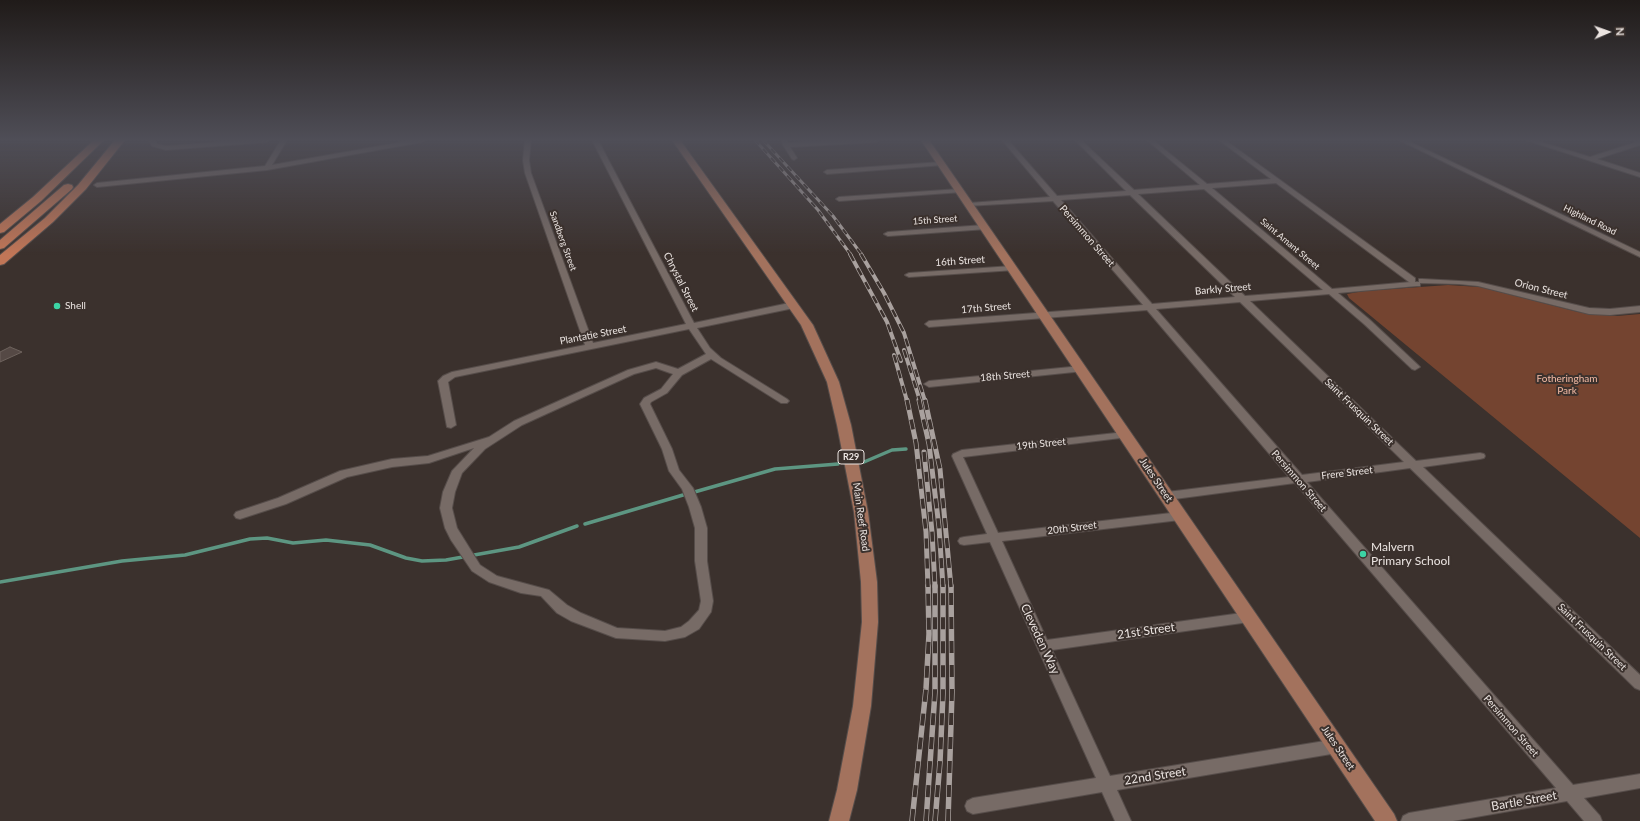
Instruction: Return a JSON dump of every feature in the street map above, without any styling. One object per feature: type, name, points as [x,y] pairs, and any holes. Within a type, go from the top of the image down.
[{"type":"highway","points":[[0,230],[59,178]]},
{"type":"highway","points":[[0,246],[54,200],[76,178]]},
{"type":"highway","points":[[0,261],[54,215],[89,178]]},
{"type":"main road","name":"Main Reef Road","points":[[703,178],[794,305],[817,345],[832,382],[857,481],[866,547],[870,622],[868,662],[862,706],[847,790],[839,821]]},
{"type":"main road","name":"Jules Street","points":[[951,178],[1387,821]]},
{"type":"street","points":[[97,186],[170,178]]},
{"type":"street","name":"Sandberg Street","points":[[530,178],[590,347]]},
{"type":"street","name":"Chrystal Street","points":[[615,178],[692,327],[710,355],[784,402]]},
{"type":"street","name":"Persimmon Street","points":[[1038,178],[1594,821]]},
{"type":"street","name":"Saint Frusquin Street","points":[[1118,178],[1640,684]]},
{"type":"street","name":"Saint Amant Street","points":[[1196,178],[1367,322],[1415,367]]},
{"type":"street","points":[[1274,178],[1418,282]]},
{"type":"street","name":"Highland Road","points":[[1482,178],[1640,254]]},
{"type":"street","points":[[969,205],[1278,181]]},
{"type":"street","points":[[839,199],[960,191]]},
{"type":"street","name":"15th Street","points":[[888,234],[984,227]]},
{"type":"street","name":"16th Street","points":[[909,275],[1012,268]]},
{"type":"street","name":"Barkly Street","points":[[1044,316],[1418,282]]},
{"type":"street","name":"Orion Street","points":[[1418,282],[1478,284],[1589,311],[1610,312],[1640,309]]},
{"type":"street","name":"Plantatie Street","points":[[451,426],[443,381],[446,378],[794,305]]},
{"type":"street","name":"17th Street","points":[[929,324],[1024,316],[1044,316]]},
{"type":"street","points":[[679,373],[659,365],[638,370],[607,382],[518,424],[481,447],[457,471],[449,492],[446,508],[451,528],[457,540],[476,568],[493,579],[521,588],[540,590],[562,609],[616,633],[665,636],[685,632],[702,617],[707,607],[706,588],[701,561],[701,528],[695,507],[687,488],[674,471],[667,449],[645,404],[647,400],[657,396],[667,388],[679,373],[710,355]]},
{"type":"street","name":"18th Street","points":[[929,384],[1081,369]]},
{"type":"street","name":"19th Street","points":[[957,456],[962,453],[1125,435]]},
{"type":"street","points":[[240,515],[282,501],[344,474],[392,463],[429,459],[495,437]]},
{"type":"street","name":"Cleveden Way","points":[[957,456],[1043,646],[1108,784],[1123,821]]},
{"type":"street","name":"Frere Street","points":[[1167,496],[1480,456]]},
{"type":"street","name":"20th Street","points":[[964,541],[1180,516]]},
{"type":"street","name":"21st Street","points":[[1043,646],[1249,617]]},
{"type":"street","name":"22nd Street","points":[[973,806],[1337,746]]},
{"type":"street","name":"Bartle Street","points":[[1409,821],[1640,781]]},
{"type":"green space","name":"Fotheringham Park","points":[[1448,285],[1480,287],[1578,312],[1617,316],[1640,314],[1640,538],[1349,298],[1347,294],[1364,291]]},
{"type":"building","points":[[10,347],[22,352],[0,362],[0,352]]},
{"type":"waterway","points":[[864,462],[892,450],[906,449]]},
{"type":"waterway","points":[[691,493],[775,469],[838,464]]},
{"type":"waterway","points":[[585,524],[683,495]]},
{"type":"waterway","points":[[0,582],[122,561],[185,555],[250,539],[267,538],[293,543],[326,540],[370,545],[406,558],[422,561],[446,560],[519,547],[577,526]]},
{"type":"railway","points":[[789,178],[818,210],[851,255]]},
{"type":"railway","points":[[798,178],[833,216],[862,255]]},
{"type":"railway","points":[[850,254],[887,322],[901,361]]},
{"type":"railway","points":[[861,254],[884,293],[904,333],[925,401]]},
{"type":"railway","points":[[904,350],[920,401]]},
{"type":"railway","points":[[894,355],[907,401]]},
{"type":"railway","points":[[907,400],[916,443],[926,532],[928,587]]},
{"type":"railway","points":[[919,400],[929,444],[939,527],[943,587]]},
{"type":"railway","points":[[925,400],[940,469],[951,587]]},
{"type":"railway","points":[[924,452],[932,532],[935,587]]},
{"type":"railway","points":[[912,821],[926,689],[929,634],[928,586]]},
{"type":"railway","points":[[948,821],[952,692],[951,586]]},
{"type":"railway","points":[[926,821],[935,692],[935,587]]},
{"type":"railway","points":[[935,821],[940,762],[943,694],[943,587]]},
{"type":"place","name":"Shell","points":[[57,306]]},
{"type":"place","name":"Malvern Primary School","points":[[1363,554]]}]
